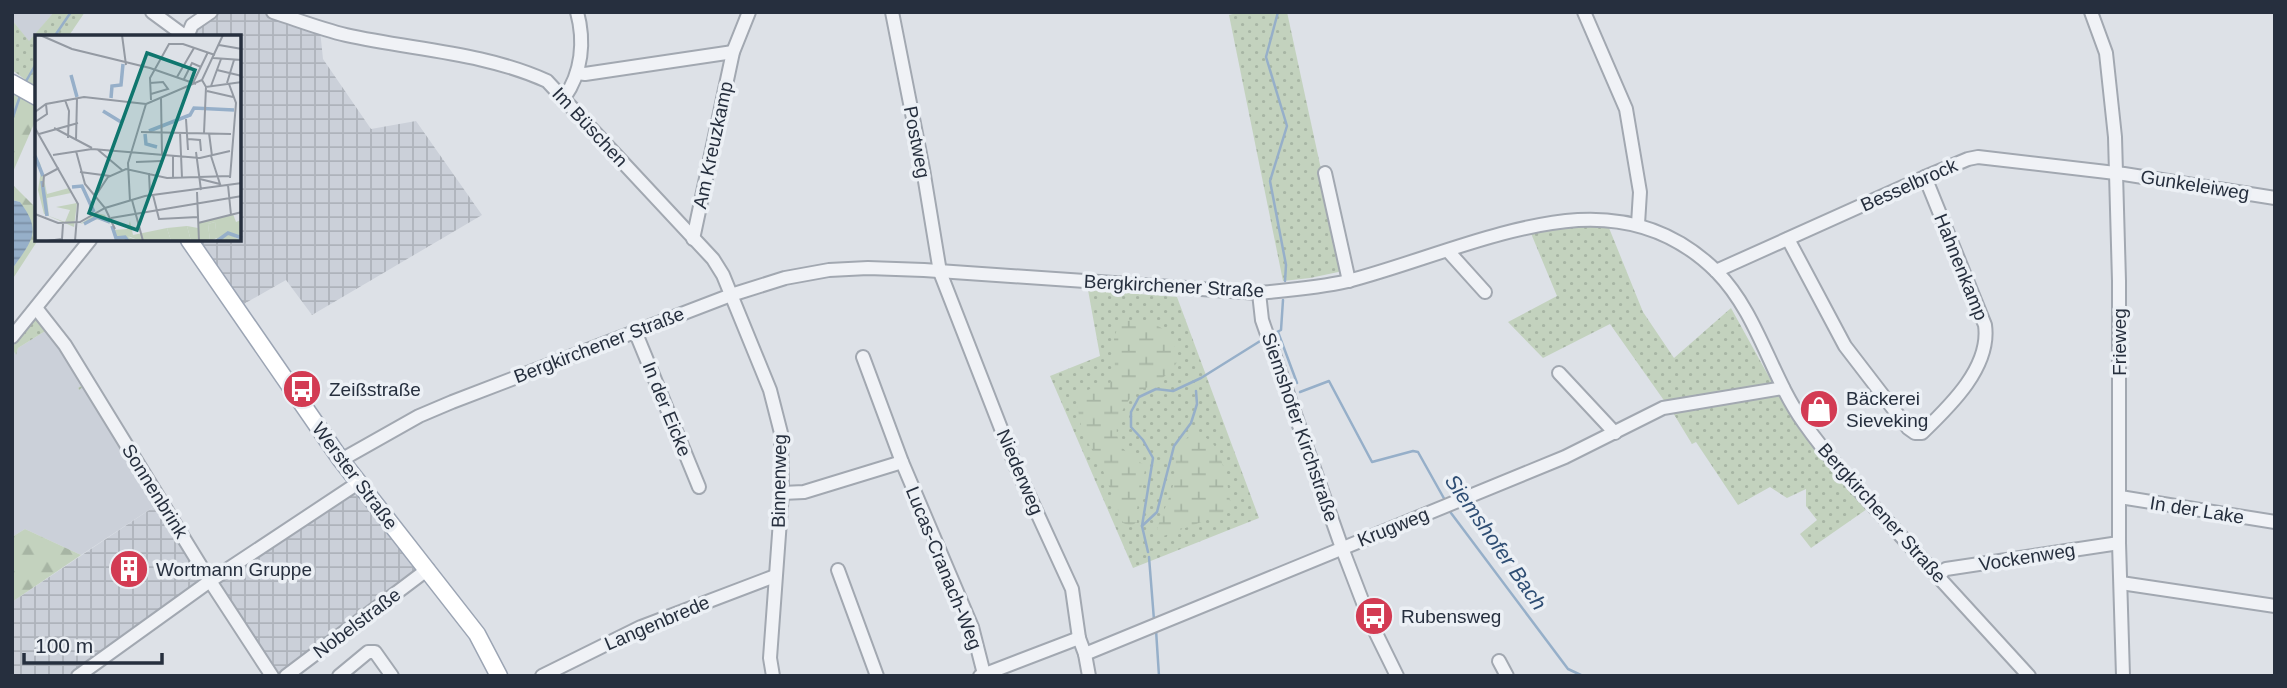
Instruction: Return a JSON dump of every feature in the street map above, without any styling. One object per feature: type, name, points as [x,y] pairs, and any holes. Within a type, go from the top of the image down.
[{"type":"main road","points":[[15,84],[35,96]]},
{"type":"main road","name":"Werster Straße","points":[[190,242],[341,460],[477,634],[499,676]]},
{"type":"street","points":[[152,12],[183,35]]},
{"type":"street","points":[[187,35],[192,25],[211,12]]},
{"type":"street","name":"Im Büschen","points":[[274,12],[349,36],[455,52],[527,72],[547,81],[712,258],[731,295]]},
{"type":"street","points":[[564,98],[577,73],[582,36],[578,12]]},
{"type":"street","name":"Am Kreuzkamp","points":[[693,239],[733,52],[749,12]]},
{"type":"street","name":"Postweg","points":[[892,12],[940,272]]},
{"type":"street","points":[[1584,12],[1626,109],[1640,192],[1638,224]]},
{"type":"street","name":"Frieweg","points":[[2091,12],[2106,53],[2114,112],[2119,281],[2119,543],[2123,676]]},
{"type":"street","name":"Am Kreuzkamp","points":[[577,73],[733,52]]},
{"type":"street","name":"Besselbrock","points":[[1716,271],[1968,159],[1989,157],[2115,173]]},
{"type":"street","points":[[1325,173],[1349,281]]},
{"type":"street","name":"Gunkeleiweg","points":[[2115,173],[2275,198]]},
{"type":"street","name":"Hahnenkamp","points":[[1788,239],[1845,346],[1908,428],[1914,433],[1922,433],[1953,403],[1967,384],[1979,360],[1986,335],[1985,325],[1925,177]]},
{"type":"street","name":"Bergkirchener Straße","points":[[341,460],[419,416],[635,331],[785,278],[829,270],[869,268],[1259,293],[1313,288],[1349,281],[1547,223],[1603,220],[1638,224],[1664,234],[1716,271],[1743,306],[1783,388],[1803,422],[1845,475],[2029,676]]},
{"type":"street","points":[[12,337],[88,242]]},
{"type":"street","points":[[1448,251],[1485,292]]},
{"type":"street","name":"Niederweg","points":[[940,272],[1016,467],[1072,589],[1079,638],[1089,676]]},
{"type":"street","name":"Siemshofer Kirchstraße","points":[[1259,293],[1262,320],[1342,548],[1370,621],[1397,676]]},
{"type":"street","name":"Binnenweg","points":[[731,295],[776,408],[781,433],[782,493],[770,658],[773,676]]},
{"type":"street","name":"Sonnenbrink","points":[[36,308],[65,345],[210,582],[272,676]]},
{"type":"street","name":"In der Eicke","points":[[635,331],[699,487]]},
{"type":"street","name":"Lucas-Cranach-Weg","points":[[863,357],[902,462],[972,627],[982,675]]},
{"type":"street","points":[[1559,373],[1615,433]]},
{"type":"street","name":"Krugweg","points":[[1085,654],[1565,457],[1663,408],[1783,388]]},
{"type":"street","name":"Lucas-Cranach-Weg","points":[[782,493],[804,492],[902,462]]},
{"type":"street","points":[[78,676],[210,582],[358,483]]},
{"type":"street","name":"In der Lake","points":[[2120,497],[2275,522]]},
{"type":"street","name":"Vockenweg","points":[[1937,576],[1946,569],[2119,543]]},
{"type":"street","name":"Nobelstraße","points":[[286,676],[428,569]]},
{"type":"street","points":[[838,570],[877,676]]},
{"type":"street","name":"Langenbrede","points":[[541,676],[641,627],[775,576]]},
{"type":"street","points":[[2121,583],[2275,606]]},
{"type":"street","points":[[982,675],[1079,638]]},
{"type":"street","points":[[339,676],[368,652],[375,652],[392,676]]},
{"type":"street","points":[[1499,661],[1507,676]]},
{"type":"shaded area","points":[[12,12],[54,12],[29,42],[12,20]]},
{"type":"shaded area","points":[[206,12],[281,12],[320,30],[323,59],[371,129],[416,121],[482,215],[312,315],[286,280],[235,309],[199,242],[242,242],[242,35],[187,35]]},
{"type":"shaded area","points":[[36,310],[164,500],[81,555],[25,529],[12,537],[12,348],[16,354],[18,348],[47,330],[84,387],[42,320],[33,319],[12,346],[12,341]]},
{"type":"shaded area","points":[[351,483],[421,569],[283,676],[269,676],[210,585],[85,676],[12,676],[12,602],[164,500],[212,578]]},
{"type":"green space","points":[[54,12],[85,12],[69,35],[35,35],[35,87],[12,70],[12,20],[29,41]]},
{"type":"green space","points":[[1241,12],[1287,12],[1343,271],[1283,281],[1229,15]]},
{"type":"green space","points":[[12,92],[35,106],[35,122],[12,174]]},
{"type":"green space","points":[[12,184],[35,207],[37,242],[12,280],[12,269],[27,247],[20,202],[12,200]]},
{"type":"green space","points":[[1607,223],[1643,312],[1674,358],[1731,308],[1802,433],[1867,509],[1811,548],[1800,534],[1817,520],[1806,506],[1806,489],[1787,498],[1770,487],[1738,505],[1696,442],[1692,444],[1610,324],[1543,358],[1508,322],[1557,296],[1530,231]]},
{"type":"green space","points":[[1088,290],[1177,297],[1259,518],[1133,568],[1050,376],[1100,356]]},
{"type":"green space","points":[[40,318],[84,386],[79,390],[82,385],[47,330],[18,348],[16,355],[12,348],[34,319]]},
{"type":"green space","points":[[1137,319],[1155,324],[1166,332],[1173,343],[1178,361],[1159,381],[1134,393],[1118,423],[1117,432],[1123,449],[1143,464],[1145,470],[1137,522],[1131,526],[1123,523],[1102,468],[1086,439],[1076,396],[1112,381],[1115,368],[1114,338],[1119,323]]},
{"type":"green space","points":[[1189,436],[1206,438],[1217,450],[1224,470],[1231,508],[1215,517],[1161,537],[1157,529],[1174,482],[1177,452]]},
{"type":"green space","points":[[25,529],[81,555],[12,602],[12,537]]},
{"type":"water","points":[[12,200],[20,202],[33,229],[29,244],[12,269]]},
{"type":"waterway","points":[[55,35],[71,12]]},
{"type":"waterway","points":[[1278,12],[1266,57],[1287,126],[1270,181],[1286,265],[1285,281]]},
{"type":"waterway","points":[[25,83],[35,66]]},
{"type":"waterway","points":[[12,120],[20,96]]},
{"type":"waterway","points":[[1271,335],[1281,330],[1283,300]]},
{"type":"waterway","name":"Siemshofer Bach","points":[[1278,332],[1297,383]]},
{"type":"waterway","points":[[1148,552],[1142,526],[1153,458],[1143,440],[1131,427],[1131,412],[1139,397],[1156,389],[1173,391],[1201,378],[1265,338]]},
{"type":"waterway","name":"Siemshofer Bach","points":[[1300,392],[1329,381],[1372,462],[1418,452],[1446,502]]},
{"type":"waterway","points":[[1142,526],[1157,512],[1174,446],[1191,423],[1197,404],[1196,391]]},
{"type":"waterway","name":"Siemshofer Bach","points":[[1448,509],[1568,669],[1583,676]]},
{"type":"waterway","points":[[1149,557],[1154,620]]},
{"type":"waterway","points":[[1156,630],[1159,676]]},
{"type":"place","name":"Zeißstraße","points":[[302,389]]},
{"type":"place","name":"Bäckerei Sieveking","points":[[1819,409]]},
{"type":"place","name":"Wortmann Gruppe","points":[[129,569]]},
{"type":"place","name":"Rubensweg","points":[[1374,616]]}]
